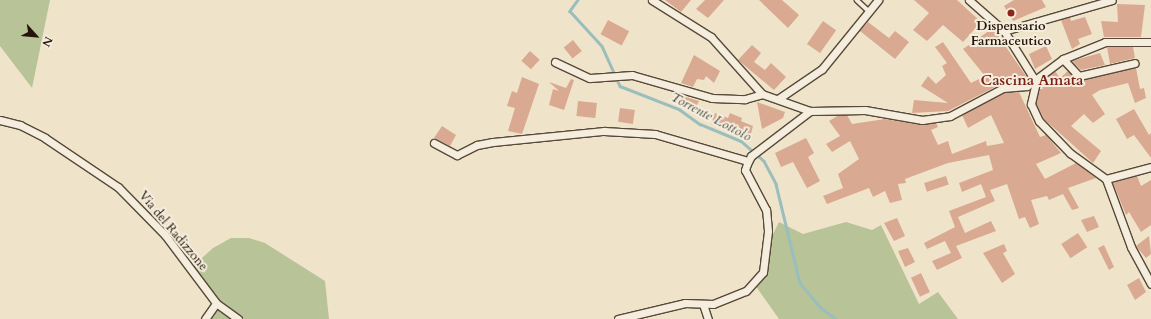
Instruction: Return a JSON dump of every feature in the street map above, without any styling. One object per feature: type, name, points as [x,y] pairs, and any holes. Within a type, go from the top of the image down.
[{"type":"street","points":[[652,0],[711,37],[762,94]]},
{"type":"street","points":[[778,99],[822,69],[878,0]]},
{"type":"street","points":[[969,0],[1004,31],[1036,82],[1031,104],[1039,121],[1070,152],[1106,179],[1131,247],[1151,284]]},
{"type":"street","points":[[1004,31],[1112,0]]},
{"type":"street","points":[[555,62],[590,78],[632,75],[712,98],[745,98],[762,94],[810,111],[865,110],[922,120],[950,116],[1003,88],[1036,82],[1063,59],[1105,42],[1151,42]]},
{"type":"street","points":[[1063,59],[1079,76],[1134,63]]},
{"type":"street","points":[[618,319],[685,303],[713,304],[746,291],[763,272],[768,231],[766,210],[745,170],[749,158],[810,111]]},
{"type":"street","name":"Via del Radizzone","points":[[0,120],[20,125],[45,138],[118,187],[165,235],[216,303],[238,319]]},
{"type":"street","points":[[434,143],[457,155],[477,144],[604,131],[655,134],[749,158]]},
{"type":"street","points":[[1106,179],[1151,167]]},
{"type":"street","points":[[205,319],[216,303]]},
{"type":"street","points":[[703,304],[708,319]]},
{"type":"lane","points":[[857,0],[869,11]]},
{"type":"green space","points":[[0,0],[50,0],[32,88],[0,46]]},
{"type":"green space","points":[[779,222],[803,234],[846,222],[872,230],[881,225],[919,304],[938,292],[958,319],[779,319],[755,285],[766,248]]},
{"type":"green space","points":[[231,238],[249,238],[265,243],[325,281],[329,319],[208,319],[221,304],[193,266],[213,248]]},
{"type":"building","points":[[665,0],[691,0],[681,12]]},
{"type":"building","points":[[705,0],[724,0],[708,18],[696,9]]},
{"type":"building","points":[[759,0],[782,0],[799,15],[788,28]]},
{"type":"building","points":[[914,0],[957,0],[981,22],[963,42],[943,25],[927,41],[913,30],[929,13]]},
{"type":"building","points":[[1014,0],[1042,0],[1046,7],[1013,21],[1004,6]]},
{"type":"building","points":[[1117,4],[1145,5],[1141,37],[1104,37],[1101,21],[1118,22]]},
{"type":"building","points":[[1070,17],[1071,21],[1085,17],[1092,34],[1078,39],[1080,44],[1072,49],[1061,20]]},
{"type":"building","points":[[608,20],[629,31],[622,45],[600,34]]},
{"type":"building","points":[[823,21],[836,30],[820,53],[807,44]]},
{"type":"building","points":[[868,22],[889,38],[895,31],[909,42],[895,59],[860,31]]},
{"type":"building","points":[[993,28],[1028,79],[1001,84],[948,111],[912,113],[914,100],[948,103],[921,86],[928,76],[936,84],[946,75],[942,66],[947,63],[935,47],[943,42],[971,83],[985,76],[963,49]]},
{"type":"building","points":[[573,40],[582,51],[572,58],[564,48]]},
{"type":"building","points":[[752,45],[761,53],[754,62],[765,70],[771,63],[786,77],[774,90],[738,60]]},
{"type":"building","points":[[1046,46],[1052,59],[1035,69],[1029,54]]},
{"type":"building","points":[[1107,47],[1133,47],[1135,58],[1110,64]]},
{"type":"building","points":[[530,51],[540,60],[531,69],[521,61]]},
{"type":"building","points":[[1100,53],[1105,65],[1081,70],[1072,61]]},
{"type":"building","points":[[694,55],[720,71],[714,83],[706,76],[704,80],[697,79],[693,87],[681,83]]},
{"type":"building","points":[[1136,68],[1140,89],[1144,88],[1146,98],[1135,103],[1128,83],[1100,90],[1092,95],[1105,114],[1093,123],[1084,114],[1071,126],[1101,151],[1093,163],[1044,119],[1036,103],[1040,89],[1043,89],[1041,83],[1055,71],[1060,78],[1068,71],[1080,81]]},
{"type":"building","points":[[522,77],[539,84],[522,134],[508,131],[515,108],[507,106],[512,91],[517,93]]},
{"type":"building","points":[[571,79],[574,80],[564,110],[549,105],[553,89],[559,91],[549,82],[566,88]]},
{"type":"building","points":[[1019,92],[1040,137],[1046,135],[1061,153],[1036,164],[1045,179],[1076,163],[1096,178],[1068,188],[1079,208],[1072,210],[1063,194],[1049,200],[1047,196],[1031,200],[1039,224],[1030,228],[1025,217],[1019,219],[1007,184],[990,190],[995,201],[958,217],[965,233],[991,221],[996,231],[956,246],[962,258],[937,270],[932,261],[951,253],[945,241],[927,249],[924,243],[955,227],[949,211],[986,197],[981,184],[962,192],[959,183],[993,170],[989,155],[948,163],[905,179],[906,183],[898,184],[902,200],[890,203],[885,191],[873,197],[869,188],[827,204],[823,196],[843,188],[838,174],[859,159],[850,141],[832,152],[826,144],[840,136],[829,121],[839,115],[847,115],[852,124],[885,119],[921,125],[936,123],[938,127],[931,130],[938,145],[948,141],[952,154],[986,141],[987,146],[1004,143],[991,115],[968,128],[962,115],[1004,93]]},
{"type":"building","points":[[679,95],[699,101],[695,109],[677,103]]},
{"type":"building","points":[[578,101],[597,103],[595,118],[576,116]]},
{"type":"building","points":[[757,102],[785,112],[783,118],[762,129]]},
{"type":"building","points":[[620,108],[635,110],[633,124],[618,122]]},
{"type":"building","points":[[1134,109],[1149,135],[1151,133],[1151,158],[1134,135],[1127,139],[1116,119]]},
{"type":"building","points":[[715,113],[728,118],[730,113],[742,118],[741,121],[753,126],[750,137],[711,124]]},
{"type":"building","points":[[442,126],[456,135],[450,146],[434,138]]},
{"type":"building","points":[[806,138],[814,153],[808,157],[820,181],[807,188],[793,162],[781,167],[775,153]]},
{"type":"building","points":[[946,176],[949,185],[927,192],[924,183]]},
{"type":"building","points":[[1137,176],[1141,186],[1151,180],[1151,225],[1141,232],[1129,212],[1126,215],[1113,183]]},
{"type":"building","points":[[1094,216],[1099,227],[1087,232],[1081,220]]},
{"type":"building","points":[[897,218],[905,236],[894,241],[884,223]]},
{"type":"building","points":[[1078,233],[1087,247],[1070,258],[1061,244]]},
{"type":"building","points":[[1149,236],[1151,254],[1146,258],[1136,246]]},
{"type":"building","points":[[1004,244],[1007,251],[1003,253],[1015,274],[1002,283],[983,253]]},
{"type":"building","points":[[1104,245],[1114,267],[1109,270],[1098,248]]},
{"type":"building","points":[[908,248],[915,262],[905,267],[898,251]]},
{"type":"building","points":[[921,273],[930,292],[920,297],[911,278]]},
{"type":"building","points":[[1139,278],[1146,292],[1135,300],[1127,285]]},
{"type":"waterway","name":"Torrente Lottolo","points":[[578,0],[570,11],[602,46],[620,86],[679,109],[700,124],[741,141],[764,161],[776,184],[800,283],[820,307],[836,319]]},
{"type":"place","name":"Dispensario Farmaceutico","points":[[1011,13]]},
{"type":"district","name":"Cascina Amata","points":[[1032,81]]}]
